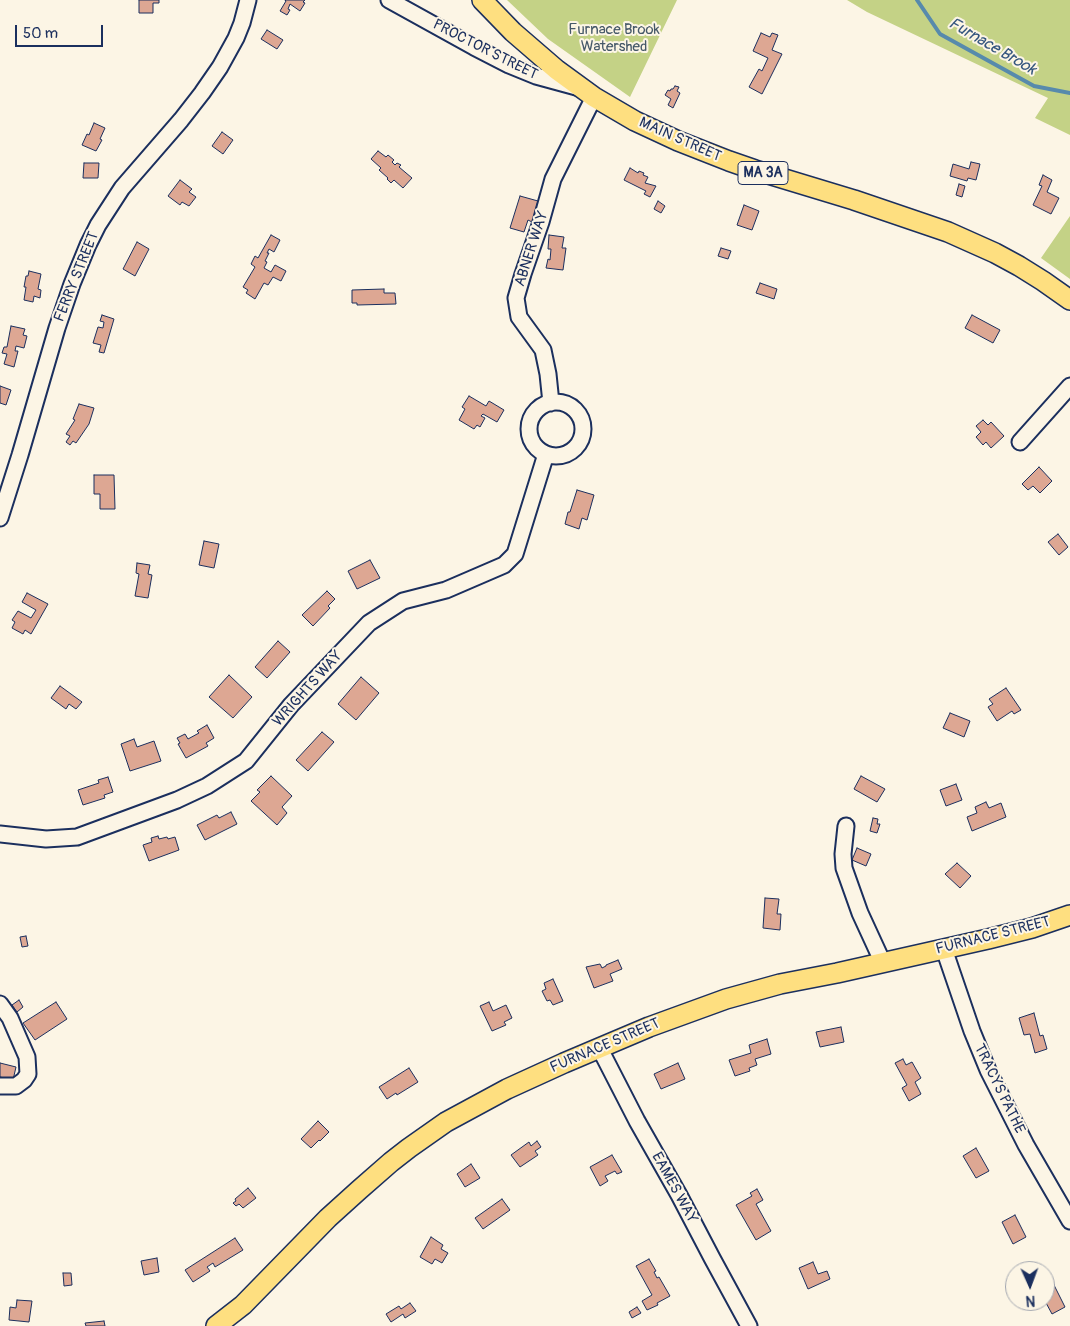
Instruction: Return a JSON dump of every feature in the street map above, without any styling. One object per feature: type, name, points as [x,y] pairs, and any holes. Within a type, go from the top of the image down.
[{"type":"main road","name":"MAIN STREET","points":[[482,0],[527,45],[557,70],[589,93],[635,120],[704,152],[948,232],[1019,266],[1043,280],[1070,300]]},
{"type":"main road","name":"FURNACE STREET","points":[[216,1326],[243,1305],[359,1190],[408,1148],[446,1122],[487,1099],[540,1074],[674,1017],[726,999],[780,984],[1010,934],[1070,915]]},
{"type":"street","name":"FERRY STREET","points":[[0,518],[62,312],[79,264],[88,245],[122,188],[181,120],[212,80],[236,38],[248,0]]},
{"type":"street","name":"FERRY STREET","points":[[244,16],[257,0]]},
{"type":"street","name":"PROCTOR STREET","points":[[389,0],[516,68],[552,82],[589,93]]},
{"type":"street","name":"ABNER WAY","points":[[551,403],[543,350],[519,317],[516,298],[553,179],[589,93]]},
{"type":"street","points":[[1020,442],[1070,386]]},
{"type":"street","points":[[551,403],[564,404],[576,412],[582,425],[581,438],[578,444],[567,454],[553,456],[546,454],[535,447],[531,441],[529,427],[538,409],[551,403]]},
{"type":"street","name":"WRIGHTS WAY","points":[[0,834],[46,839],[77,837],[176,800],[206,786],[246,760],[291,705],[369,623],[403,602],[446,590],[504,565],[515,554],[546,454]]},
{"type":"street","points":[[846,826],[843,854],[844,868],[860,913],[883,963]]},
{"type":"street","name":"TRACYS PATHE","points":[[944,949],[975,1038],[991,1076],[1023,1139],[1070,1221]]},
{"type":"street","points":[[0,1004],[10,1018],[27,1057],[28,1074],[16,1086],[0,1086]]},
{"type":"street","name":"EAMES WAY","points":[[600,1048],[637,1121],[750,1326]]},
{"type":"green space","name":"Furnace Brook Watershed","points":[[507,0],[677,0],[630,97],[548,39]]},
{"type":"green space","points":[[847,0],[1070,0],[1070,135],[1035,118],[1048,98],[867,12]]},
{"type":"green space","points":[[1070,216],[1070,279],[1041,258]]},
{"type":"building","points":[[139,0],[159,0],[159,3],[153,3],[153,13],[139,13]]},
{"type":"building","points":[[285,0],[305,0],[303,2],[305,3],[300,11],[290,4],[288,9],[290,10],[287,15],[280,11]]},
{"type":"building","points":[[267,30],[283,40],[277,49],[261,39]]},
{"type":"building","points":[[761,33],[770,37],[772,33],[778,35],[772,50],[782,54],[762,94],[749,87],[759,69],[762,71],[768,58],[753,51]]},
{"type":"building","points":[[675,86],[679,87],[677,91],[680,93],[673,108],[668,105],[671,99],[665,95],[668,90],[670,91]]},
{"type":"building","points":[[94,123],[105,128],[100,139],[102,140],[96,151],[82,145]]},
{"type":"building","points":[[222,132],[233,140],[223,154],[212,146]]},
{"type":"building","points":[[378,151],[386,157],[388,155],[394,160],[392,162],[395,165],[397,163],[401,165],[399,167],[412,178],[403,188],[394,180],[391,183],[379,170],[381,168],[371,159]]},
{"type":"building","points":[[971,162],[980,164],[976,180],[968,178],[967,181],[950,176],[953,164],[969,169]]},
{"type":"building","points":[[84,163],[99,163],[98,178],[83,178]]},
{"type":"building","points":[[630,168],[638,173],[639,171],[644,173],[643,175],[648,177],[645,183],[656,186],[650,197],[644,194],[646,191],[624,180]]},
{"type":"building","points":[[1043,175],[1052,180],[1047,192],[1059,198],[1051,214],[1033,205],[1042,186],[1039,185]]},
{"type":"building","points":[[180,180],[192,189],[189,192],[196,197],[189,206],[182,202],[180,205],[168,196]]},
{"type":"building","points":[[959,184],[965,186],[962,197],[956,195]]},
{"type":"building","points":[[520,196],[538,201],[532,222],[528,220],[524,232],[510,228]]},
{"type":"building","points":[[658,201],[665,206],[661,213],[654,209]]},
{"type":"building","points":[[744,205],[759,211],[752,230],[737,225]]},
{"type":"building","points":[[271,235],[280,240],[274,252],[269,249],[264,268],[271,272],[275,265],[286,271],[281,281],[273,277],[268,285],[264,283],[255,299],[246,293],[248,290],[243,287],[255,267],[251,264],[255,256],[258,258]]},
{"type":"building","points":[[549,235],[564,237],[562,248],[566,248],[563,270],[546,268],[548,259],[550,260],[551,249],[548,249]]},
{"type":"building","points":[[137,242],[149,249],[135,276],[123,269]]},
{"type":"building","points":[[721,248],[731,251],[728,259],[718,256]]},
{"type":"building","points":[[29,271],[41,274],[38,289],[41,290],[40,298],[34,296],[33,302],[24,300],[26,287],[24,287]]},
{"type":"building","points":[[760,283],[777,289],[774,299],[756,293]]},
{"type":"building","points":[[384,289],[384,293],[395,293],[396,304],[357,305],[357,303],[352,303],[352,290]]},
{"type":"building","points":[[102,315],[114,319],[104,353],[99,352],[101,345],[93,343],[98,327],[103,328],[104,322],[100,321]]},
{"type":"building","points":[[972,315],[1000,330],[993,343],[965,328]]},
{"type":"building","points":[[11,326],[25,329],[23,335],[27,336],[24,348],[16,346],[15,351],[18,351],[14,367],[4,364],[7,354],[2,353],[4,347],[7,347]]},
{"type":"building","points":[[0,386],[11,390],[6,405],[0,403]]},
{"type":"building","points":[[469,396],[486,406],[489,401],[504,410],[497,422],[483,414],[481,416],[485,418],[480,427],[477,425],[474,429],[459,420],[465,409],[462,407]]},
{"type":"building","points":[[79,404],[94,408],[89,424],[76,443],[73,441],[70,445],[66,442],[70,436],[66,434],[75,420],[73,419]]},
{"type":"building","points":[[983,420],[988,425],[991,422],[1004,436],[991,448],[986,442],[983,445],[976,437],[981,432],[976,426]]},
{"type":"building","points":[[1039,467],[1052,481],[1040,493],[1033,486],[1028,490],[1022,484]]},
{"type":"building","points":[[94,475],[114,475],[115,509],[100,509],[100,494],[94,494]]},
{"type":"building","points":[[577,490],[594,495],[587,520],[582,518],[579,529],[565,524]]},
{"type":"building","points":[[1058,534],[1068,547],[1059,555],[1048,542]]},
{"type":"building","points":[[204,541],[219,544],[214,568],[199,565]]},
{"type":"building","points":[[370,560],[380,578],[357,589],[348,571]]},
{"type":"building","points":[[137,563],[150,565],[148,574],[152,575],[148,598],[135,596],[139,574],[136,573]]},
{"type":"building","points":[[327,591],[335,599],[328,606],[330,608],[313,626],[302,615]]},
{"type":"building","points":[[27,593],[48,604],[31,634],[25,630],[23,634],[12,628],[15,622],[12,620],[18,611],[31,618],[36,610],[22,602]]},
{"type":"building","points":[[278,641],[290,652],[267,678],[255,667]]},
{"type":"building","points":[[229,675],[252,697],[233,718],[209,697]]},
{"type":"building","points":[[361,677],[379,693],[356,720],[338,704]]},
{"type":"building","points":[[60,686],[82,702],[76,709],[69,704],[66,709],[51,698]]},
{"type":"building","points":[[1006,688],[1021,710],[1014,714],[1012,711],[997,721],[988,707],[993,704],[989,699]]},
{"type":"building","points":[[950,713],[970,721],[964,737],[943,728]]},
{"type":"building","points":[[207,725],[214,738],[206,743],[208,746],[186,758],[178,744],[180,743],[177,738],[185,734],[188,739],[199,733],[197,731]]},
{"type":"building","points":[[322,732],[334,742],[308,771],[296,760]]},
{"type":"building","points":[[134,739],[137,747],[154,741],[161,761],[130,771],[121,744]]},
{"type":"building","points":[[271,776],[292,796],[282,807],[287,813],[277,825],[251,801],[260,792],[257,790]]},
{"type":"building","points":[[861,776],[885,789],[877,802],[854,789]]},
{"type":"building","points":[[108,777],[113,792],[104,795],[105,798],[83,805],[78,790],[99,783],[98,780]]},
{"type":"building","points":[[956,784],[962,800],[946,806],[940,790]]},
{"type":"building","points":[[986,802],[989,808],[1001,803],[1006,817],[972,831],[967,817],[977,813],[975,807]]},
{"type":"building","points":[[231,812],[237,824],[205,840],[197,825],[217,815],[219,818]]},
{"type":"building","points":[[873,818],[878,819],[877,824],[880,824],[877,833],[870,831]]},
{"type":"building","points":[[158,836],[159,839],[175,837],[179,850],[149,861],[143,845],[152,842],[151,838]]},
{"type":"building","points":[[857,848],[871,854],[866,866],[852,860]]},
{"type":"building","points":[[957,863],[971,876],[960,888],[945,874]]},
{"type":"building","points":[[765,898],[779,899],[777,914],[781,914],[780,930],[763,928]]},
{"type":"building","points":[[26,936],[28,946],[22,947],[20,937]]},
{"type":"building","points":[[618,960],[622,969],[610,974],[613,981],[594,988],[586,967],[600,964],[602,968]]},
{"type":"building","points":[[553,979],[563,1001],[553,1005],[550,1000],[547,1001],[542,991],[546,989],[544,983]]},
{"type":"building","points":[[19,1000],[23,1007],[17,1012],[12,1005]]},
{"type":"building","points":[[56,1002],[67,1019],[35,1040],[23,1023]]},
{"type":"building","points":[[489,1002],[493,1011],[506,1005],[512,1018],[504,1022],[506,1025],[492,1031],[480,1006]]},
{"type":"building","points":[[1034,1013],[1040,1036],[1043,1035],[1047,1049],[1035,1053],[1030,1034],[1024,1035],[1019,1018]]},
{"type":"building","points":[[841,1027],[844,1042],[820,1047],[816,1032]]},
{"type":"building","points":[[767,1039],[771,1054],[755,1059],[757,1065],[749,1068],[750,1071],[735,1076],[729,1060],[751,1053],[749,1045]]},
{"type":"building","points":[[903,1059],[906,1065],[912,1062],[921,1078],[915,1082],[921,1094],[909,1101],[902,1088],[907,1085],[895,1063]]},
{"type":"building","points":[[0,1063],[16,1067],[13,1080],[0,1077]]},
{"type":"building","points":[[678,1063],[685,1079],[661,1089],[654,1074]]},
{"type":"building","points":[[409,1068],[418,1082],[387,1099],[379,1087]]},
{"type":"building","points":[[318,1121],[329,1132],[311,1148],[301,1139]]},
{"type":"building","points":[[537,1141],[541,1147],[535,1151],[538,1155],[520,1167],[511,1155],[529,1142],[531,1146]]},
{"type":"building","points":[[976,1148],[989,1171],[976,1178],[963,1156]]},
{"type":"building","points":[[612,1155],[622,1172],[617,1174],[615,1171],[605,1176],[608,1181],[600,1186],[590,1167]]},
{"type":"building","points":[[471,1164],[480,1178],[465,1187],[457,1174]]},
{"type":"building","points":[[248,1188],[256,1198],[243,1208],[239,1204],[236,1206],[233,1203],[236,1201],[235,1199]]},
{"type":"building","points":[[757,1189],[763,1200],[756,1204],[771,1231],[756,1240],[736,1205],[752,1196],[750,1193]]},
{"type":"building","points":[[502,1199],[510,1210],[483,1229],[475,1218]]},
{"type":"building","points":[[1015,1215],[1026,1237],[1013,1244],[1002,1222]]},
{"type":"building","points":[[431,1237],[443,1245],[441,1249],[448,1253],[442,1263],[435,1259],[432,1264],[420,1257]]},
{"type":"building","points":[[235,1238],[243,1250],[215,1267],[213,1263],[207,1267],[210,1271],[193,1282],[185,1270]]},
{"type":"building","points":[[157,1258],[159,1272],[144,1275],[141,1261]]},
{"type":"building","points":[[649,1259],[656,1271],[654,1272],[657,1278],[659,1277],[670,1296],[647,1310],[642,1301],[652,1295],[636,1266]]},
{"type":"building","points":[[813,1262],[818,1274],[827,1271],[830,1279],[808,1289],[799,1268]]},
{"type":"building","points":[[63,1273],[71,1273],[72,1285],[64,1286]]},
{"type":"building","points":[[1055,1287],[1065,1307],[1052,1314],[1050,1311],[1055,1311]]},
{"type":"building","points":[[17,1300],[32,1301],[29,1322],[9,1320],[10,1307],[16,1308]]},
{"type":"building","points":[[410,1303],[416,1311],[405,1318],[403,1314],[391,1322],[386,1314],[399,1306],[401,1309]]},
{"type":"building","points":[[637,1307],[641,1313],[632,1318],[629,1312]]},
{"type":"building","points":[[104,1321],[105,1326],[86,1326],[85,1323]]},
{"type":"waterway","name":"Furnace Brook","points":[[917,0],[940,34],[1034,86],[1070,93]]}]
